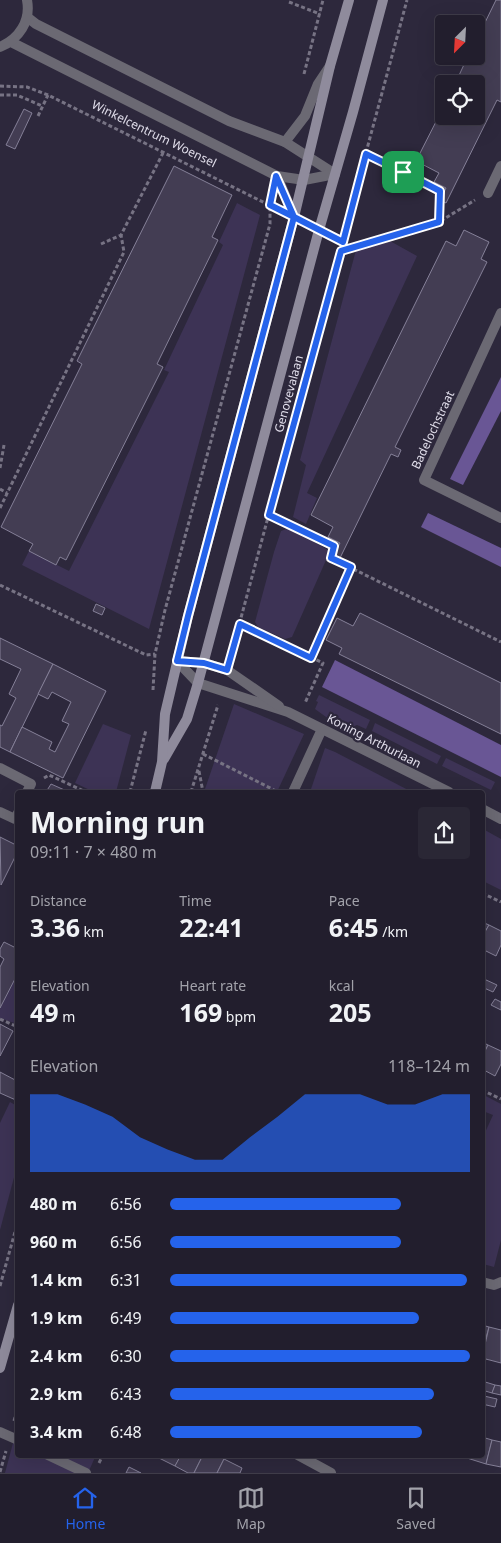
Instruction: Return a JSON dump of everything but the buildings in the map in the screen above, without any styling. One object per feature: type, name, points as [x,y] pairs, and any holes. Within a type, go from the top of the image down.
[{"type":"main road","name":"Genovevalaan","points":[[155,790],[162,762],[166,714],[188,616],[304,180],[330,66],[349,0]]},
{"type":"main road","name":"Genovevalaan","points":[[162,762],[187,719],[204,663],[213,622],[383,0]]},
{"type":"main road","points":[[0,1368],[15,1316]]},
{"type":"street","points":[[0,47],[11,42],[24,26],[27,17],[28,0]]},
{"type":"street","points":[[27,17],[36,24],[229,121],[285,142],[335,174]]},
{"type":"street","name":"Winkelcentrum Woensel","points":[[11,42],[276,176],[304,180],[335,174]]},
{"type":"street","points":[[285,142],[305,116],[318,84],[330,66]]},
{"type":"street","points":[[488,193],[501,166]]},
{"type":"street","points":[[276,176],[294,217]]},
{"type":"street","name":"Badelochstraat","points":[[501,313],[424,480],[501,518]]},
{"type":"street","name":"Koning Arthurlaan","points":[[177,661],[204,663],[227,670],[288,712],[445,790]]},
{"type":"street","name":"Koning Arthurlaan","points":[[177,661],[198,683],[288,712]]},
{"type":"street","points":[[294,790],[322,729]]},
{"type":"street","points":[[0,768],[29,788]]},
{"type":"street","points":[[485,810],[501,818]]},
{"type":"street","points":[[0,812],[14,819],[15,818]]},
{"type":"street","points":[[485,1283],[494,1285],[501,1282]]},
{"type":"street","points":[[0,1432],[15,1439]]},
{"type":"street","points":[[54,1458],[86,1473]]},
{"type":"street","points":[[304,1458],[331,1473]]},
{"type":"path","points":[[303,76],[323,0]]},
{"type":"path","name":"Genovevalaan","points":[[227,670],[407,0]]},
{"type":"path","points":[[289,2],[320,14]]},
{"type":"path","name":"Winkelcentrum Woensel","points":[[0,86],[28,86],[294,217]]},
{"type":"path","points":[[0,95],[17,95],[42,106]]},
{"type":"path","points":[[38,116],[48,95]]},
{"type":"path","points":[[0,508],[124,252],[121,235],[163,153]]},
{"type":"path","points":[[366,154],[440,191],[439,222]]},
{"type":"path","points":[[153,692],[155,654],[270,224],[270,205],[276,176]]},
{"type":"path","points":[[341,251],[439,222],[488,193]]},
{"type":"path","points":[[319,230],[343,242]]},
{"type":"path","points":[[101,244],[121,235]]},
{"type":"path","points":[[0,468],[4,445]]},
{"type":"path","points":[[0,489],[7,493]]},
{"type":"path","points":[[269,515],[334,546],[331,558],[501,642]]},
{"type":"path","points":[[311,658],[351,567]]},
{"type":"path","points":[[0,585],[146,655],[155,654]]},
{"type":"path","points":[[240,624],[323,663],[298,717]]},
{"type":"path","points":[[192,790],[223,692]]},
{"type":"path","points":[[131,790],[147,729]]},
{"type":"path","points":[[203,754],[276,790]]},
{"type":"path","points":[[198,768],[203,790]]},
{"type":"path","points":[[29,788],[49,775],[82,790]]},
{"type":"path","points":[[485,894],[501,902]]},
{"type":"path","points":[[0,1019],[15,1026]]},
{"type":"path","points":[[485,1091],[501,1099]]},
{"type":"path","points":[[0,1286],[15,1232]]},
{"type":"shaded area","points":[[237,203],[260,215],[149,629],[22,565],[29,551],[69,571],[169,372],[164,370],[223,245],[219,242]]},
{"type":"shaded area","points":[[390,241],[417,256],[307,493],[317,498],[306,524],[293,517],[306,465],[300,460],[356,250]]},
{"type":"shaded area","points":[[501,377],[501,411],[463,485],[450,479]]},
{"type":"shaded area","points":[[428,513],[501,548],[501,567],[421,527]]},
{"type":"shaded area","points":[[289,528],[330,551],[292,637],[285,639],[258,627],[255,622],[281,531]]},
{"type":"shaded area","points":[[335,660],[501,745],[501,777],[322,687]]},
{"type":"shaded area","points":[[319,695],[370,720],[366,729],[357,725],[344,730],[315,709]]},
{"type":"shaded area","points":[[234,704],[304,734],[278,790],[205,790]]},
{"type":"shaded area","points":[[375,723],[441,756],[437,764],[372,731]]},
{"type":"shaded area","points":[[103,724],[131,735],[117,790],[90,790],[75,783]]},
{"type":"shaded area","points":[[325,748],[408,790],[311,790]]},
{"type":"shaded area","points":[[446,758],[495,782],[491,790],[442,766]]},
{"type":"shaded area","points":[[485,830],[501,839],[501,890],[485,882]]},
{"type":"shaded area","points":[[15,971],[15,1023],[0,1018],[0,999]]},
{"type":"shaded area","points":[[485,1096],[501,1104],[501,1240],[494,1267],[485,1265],[485,1133],[493,1115],[485,1112]]},
{"type":"shaded area","points":[[10,1102],[15,1105],[15,1174],[0,1230],[0,1123]]},
{"type":"shaded area","points":[[15,1436],[15,1458],[95,1458],[88,1473],[5,1473]]},
{"type":"route","points":[[403,172],[366,154],[343,242],[294,217],[276,176],[270,205],[294,217],[177,661],[204,663],[227,670],[240,624],[311,658],[351,567],[331,558],[334,546],[269,515],[341,251],[439,222],[440,191],[403,172]]}]
